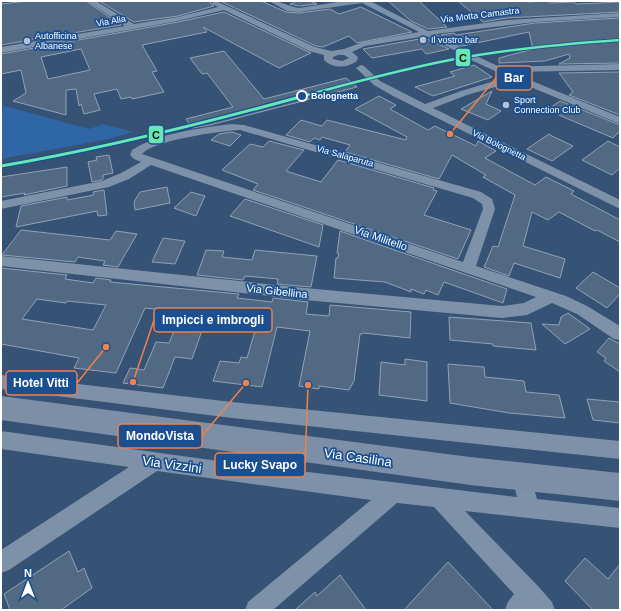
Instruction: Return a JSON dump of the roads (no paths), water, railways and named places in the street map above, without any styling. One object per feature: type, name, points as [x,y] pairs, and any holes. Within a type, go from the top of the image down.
[{"type":"main road","name":"Via Casilina","points":[[1,408],[279,446],[522,477],[620,487]]},
{"type":"street","points":[[91,1],[133,27]]},
{"type":"street","points":[[211,1],[312,49],[330,54],[337,52],[350,54],[353,61],[346,63]]},
{"type":"street","points":[[273,1],[290,9],[302,10],[360,1]]},
{"type":"street","points":[[364,1],[458,49]]},
{"type":"street","name":"Via Alia","points":[[1,50],[189,17],[224,8]]},
{"type":"street","name":"Via Motta Camastra","points":[[350,54],[356,47],[427,32],[515,21],[620,15]]},
{"type":"street","name":"Via Bolognetta","points":[[330,54],[328,58],[332,62],[346,63],[361,68],[386,88],[620,205]]},
{"type":"street","name":"Via Bolognetta","points":[[350,54],[359,62],[361,68]]},
{"type":"street","points":[[474,58],[495,69],[620,121]]},
{"type":"street","points":[[495,69],[620,67]]},
{"type":"street","points":[[425,108],[464,93],[516,78]]},
{"type":"street","name":"Via Salaparuta","points":[[136,155],[136,151],[147,145],[220,128],[240,127],[473,193],[486,200],[489,207],[468,268]]},
{"type":"street","name":"Via Militello","points":[[136,155],[551,296],[582,310],[620,334]]},
{"type":"street","points":[[1,205],[105,184],[125,176],[150,161]]},
{"type":"street","name":"Via Gibellina","points":[[1,261],[312,294],[502,312],[527,309],[551,296]]},
{"type":"street","points":[[1,382],[440,433],[620,450]]},
{"type":"street","name":"Via Vizzini","points":[[1,440],[154,462],[530,509]]},
{"type":"street","points":[[1,562],[154,462]]},
{"type":"street","points":[[522,477],[530,509],[620,518]]},
{"type":"street","points":[[256,610],[394,493]]},
{"type":"street","points":[[439,498],[522,602],[544,610]]},
{"type":"place","name":"Il vostro bar","points":[[423,40]]},
{"type":"place","name":"Autofficina Albanese","points":[[27,41]]},
{"type":"place","name":"Bolognetta","points":[[302,96]]},
{"type":"place","name":"Sport Connection Club","points":[[506,105]]},
{"type":"place","name":"Bar","points":[[450,134]]},
{"type":"place","name":"Hotel Vitti","points":[[106,347]]},
{"type":"place","name":"Impicci e imbrogli","points":[[133,382]]},
{"type":"place","name":"MondoVista","points":[[246,383]]},
{"type":"place","name":"Lucky Svapo","points":[[308,385]]}]
